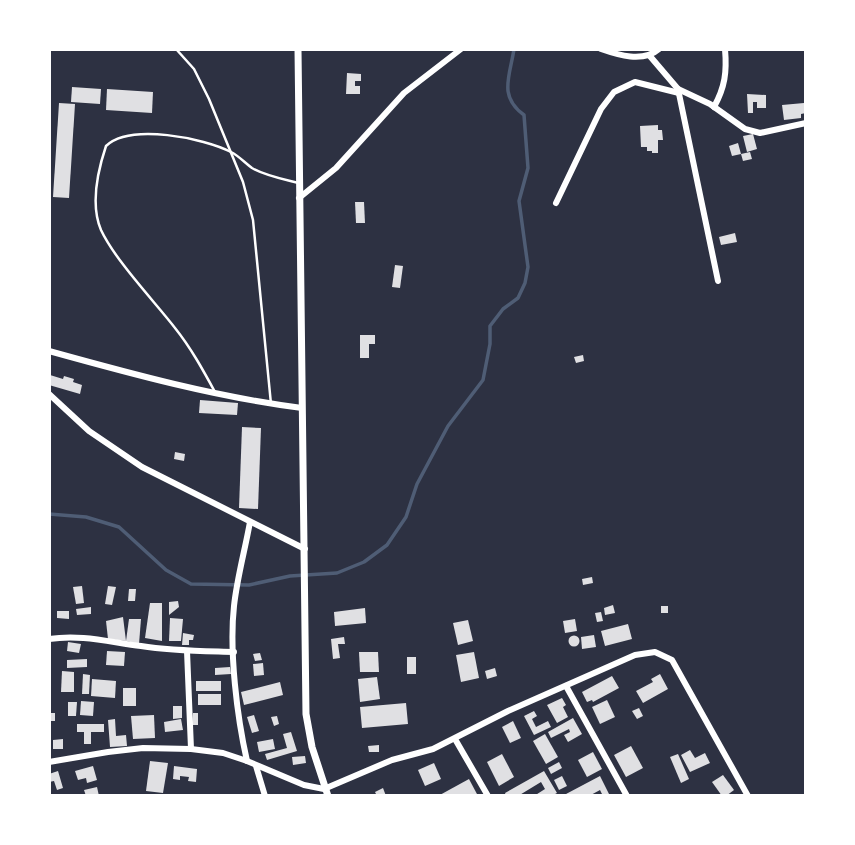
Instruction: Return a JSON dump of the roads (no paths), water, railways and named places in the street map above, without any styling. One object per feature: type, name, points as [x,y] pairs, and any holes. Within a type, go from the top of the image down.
[{"type":"street","points":[[298,49],[306,714],[326,793]]},
{"type":"street","points":[[299,198],[336,168],[404,93],[461,49]]},
{"type":"street","points":[[601,49],[630,56],[649,55],[659,49]]},
{"type":"street","points":[[714,107],[727,75],[725,49]]},
{"type":"street","points":[[649,55],[679,91],[718,281]]},
{"type":"street","points":[[555,203],[601,109],[614,92],[635,82],[679,91],[714,107],[735,124],[752,131],[771,131],[806,123]]},
{"type":"street","points":[[49,351],[159,382],[302,408]]},
{"type":"street","points":[[49,394],[89,431],[124,455],[305,549]]},
{"type":"street","points":[[247,761],[242,737],[234,652],[234,607],[250,522]]},
{"type":"street","points":[[49,639],[85,637],[140,646],[234,652]]},
{"type":"street","points":[[187,650],[191,749]]},
{"type":"street","points":[[49,762],[143,748],[191,749],[247,761],[326,793],[382,764],[425,752],[508,711],[635,655],[655,652],[668,656],[748,796]]},
{"type":"street","points":[[566,686],[627,796]]},
{"type":"street","points":[[455,739],[488,796]]},
{"type":"street","points":[[257,766],[265,796]]},
{"type":"lane","points":[[178,49],[194,69],[232,152],[253,220],[271,404]]},
{"type":"lane","points":[[216,393],[178,331],[123,262],[100,228],[96,197],[100,163],[106,146],[122,136],[170,135],[203,141],[232,152],[262,173],[299,183]]},
{"type":"waterway","points":[[49,514],[86,517],[119,527],[166,570],[191,584],[249,585],[290,576],[337,573],[364,562],[387,545],[406,517],[417,484],[448,426],[483,380],[490,344],[490,326],[503,309],[518,298],[525,283],[528,267],[519,201],[528,168],[524,115],[516,108],[508,93],[514,49]]}]
